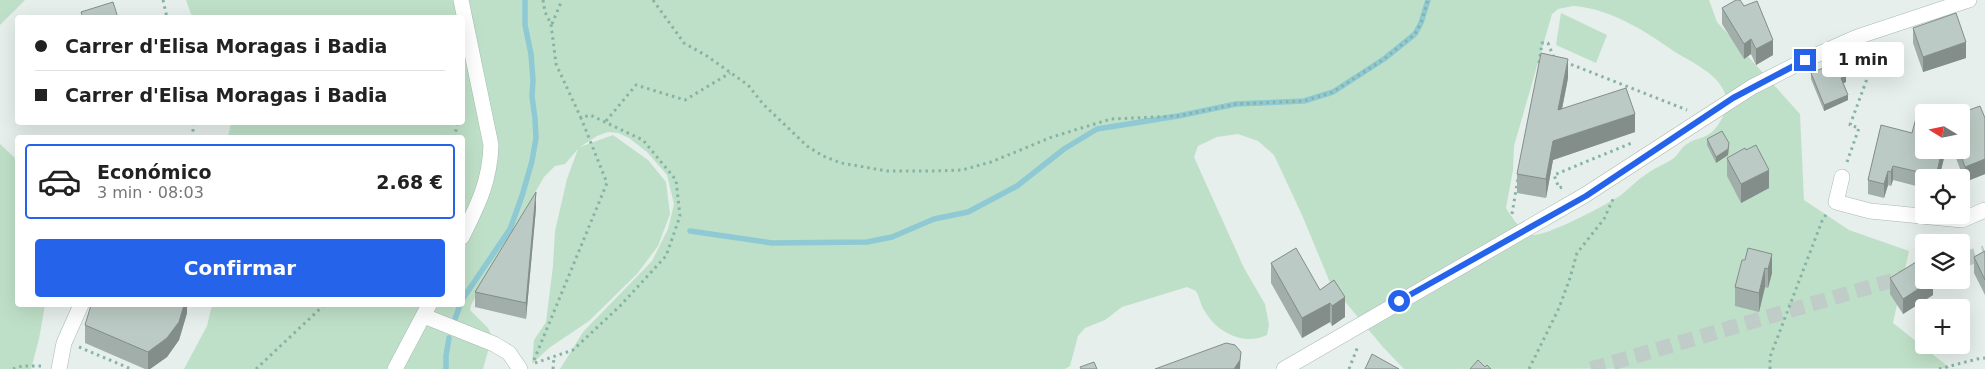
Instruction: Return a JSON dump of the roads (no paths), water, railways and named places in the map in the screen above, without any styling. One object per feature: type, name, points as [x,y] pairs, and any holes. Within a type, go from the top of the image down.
[{"type":"street","points":[[461,0],[464,15]]},
{"type":"street","points":[[1284,369],[1613,179],[1733,98],[1805,60],[1865,33],[1969,0]]},
{"type":"street","points":[[465,20],[490,145],[490,165],[487,182],[465,231]]},
{"type":"street","points":[[1842,177],[1836,202],[1870,211],[1962,220],[1985,210]]},
{"type":"street","points":[[54,368],[81,307]]},
{"type":"street","points":[[395,369],[427,310],[509,353],[520,369]]},
{"type":"waterway","points":[[465,296],[510,229],[532,161],[536,138],[531,54],[525,25],[525,0]]},
{"type":"waterway","points":[[690,231],[772,243],[867,242],[892,237],[934,219],[968,212],[1017,186],[1064,149],[1097,129],[1178,116],[1236,104],[1304,101],[1333,92],[1384,59],[1415,34],[1421,23],[1428,0]]},
{"type":"waterway","points":[[455,319],[459,307]]},
{"type":"waterway","points":[[446,369],[449,338]]},
{"type":"tunnel","points":[[1970,257],[1985,253]]},
{"type":"tunnel","points":[[1591,369],[1915,274]]}]
